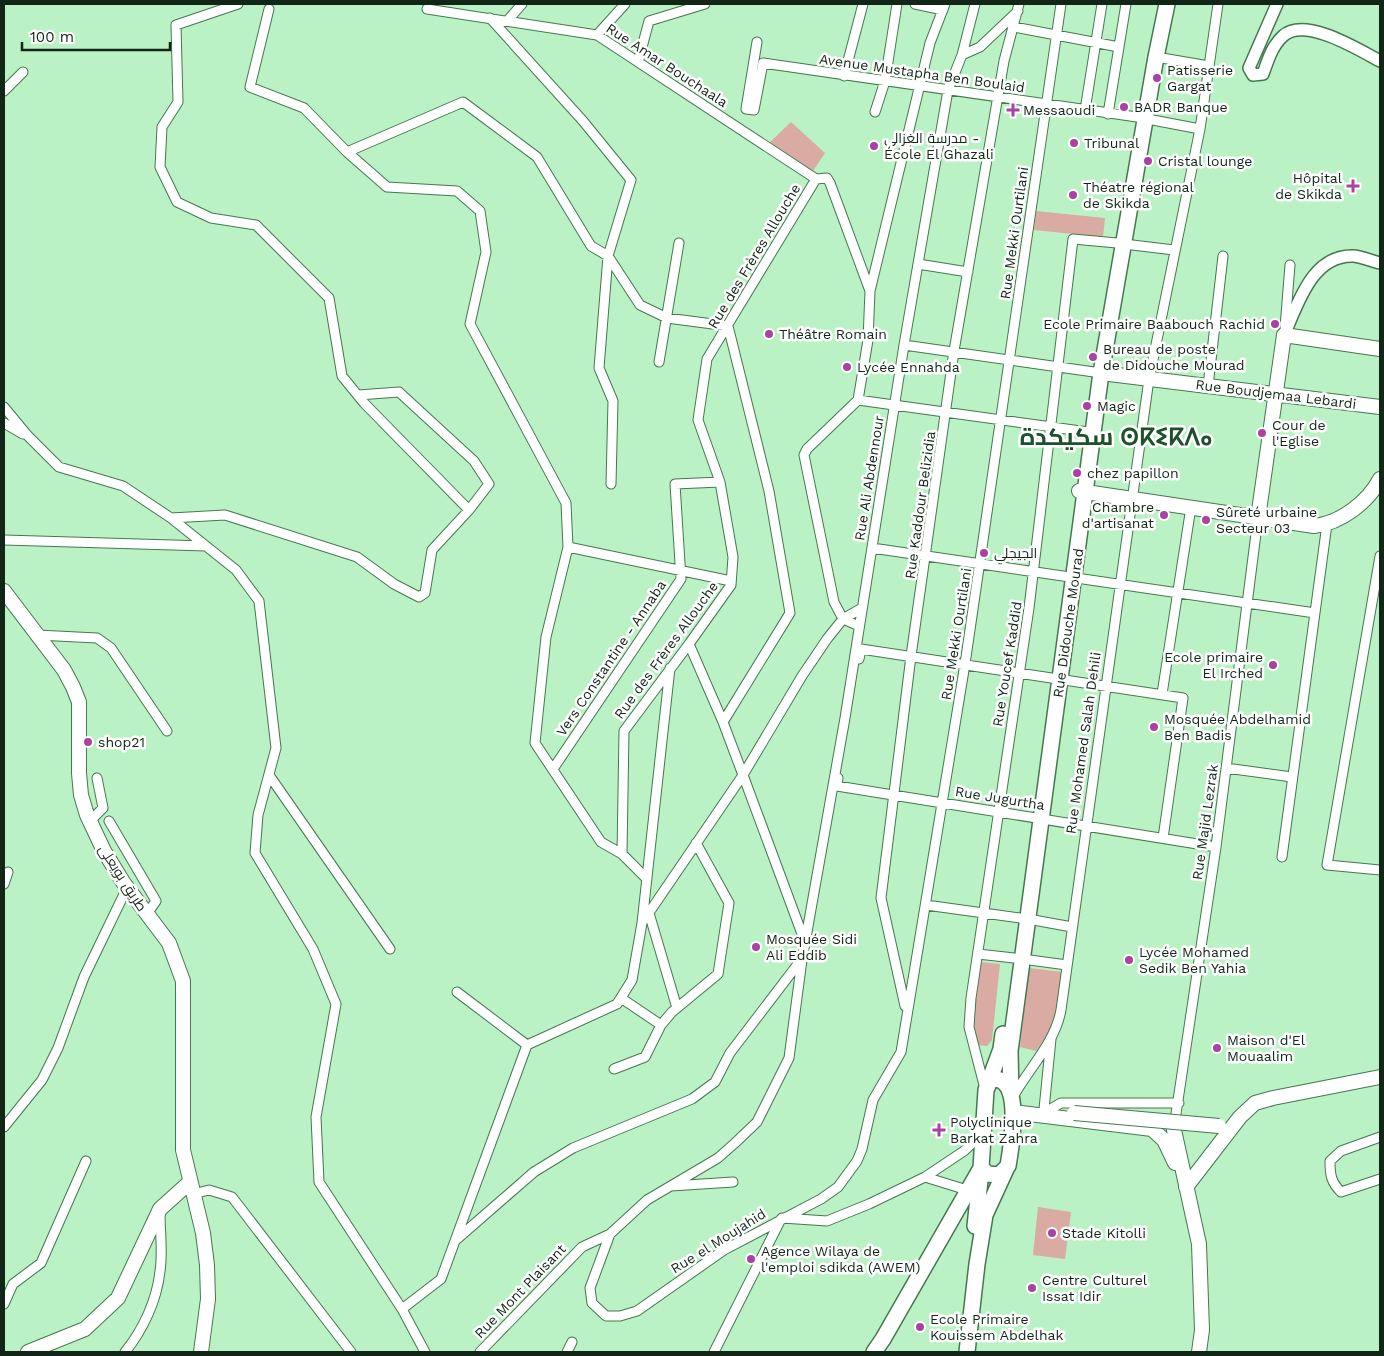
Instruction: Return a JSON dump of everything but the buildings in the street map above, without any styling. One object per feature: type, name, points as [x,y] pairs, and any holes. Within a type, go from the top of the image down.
[{"type":"main road","name":"Rue Didouche Mourad","points":[[1082,491],[1088,432],[1141,118],[1158,4]]},
{"type":"main road","name":"Rue Didouche Mourad","points":[[1141,118],[1167,4]]},
{"type":"main road","points":[[1258,518],[1284,335],[1380,349]]},
{"type":"main road","name":"Rue Didouche Mourad","points":[[982,1168],[982,1134],[986,1088],[1001,1049],[1018,959],[1099,372]]},
{"type":"main road","name":"Rue Boudjemaa Lebardi","points":[[1099,372],[1380,407]]},
{"type":"main road","points":[[1082,491],[1314,526],[1327,524],[1364,501],[1380,479]]},
{"type":"main road","name":"طريق بويعلى","points":[[4,591],[64,670],[79,702],[81,796],[104,851],[127,888],[169,943],[183,980],[183,1150],[203,1233],[207,1265],[208,1299],[201,1352]]},
{"type":"main road","name":"Rue Didouche Mourad","points":[[967,1352],[977,1264],[985,1215],[1003,1170],[1012,1103],[1010,1051],[1018,959]]},
{"type":"main road","points":[[1186,1187],[1240,1117],[1255,1103],[1380,1077]]},
{"type":"main road","points":[[986,1088],[990,1081],[999,1079],[1008,1086],[1012,1103]]},
{"type":"main road","points":[[1012,1103],[1050,1104],[1074,1112],[1219,1126],[1240,1117]]},
{"type":"main road","points":[[1012,1103],[1152,1130],[1164,1140],[1186,1187]]},
{"type":"main road","points":[[1174,1130],[1199,1244],[1202,1330],[1199,1352]]},
{"type":"main road","points":[[874,1352],[883,1340],[982,1168],[988,1174],[1003,1170]]},
{"type":"main road","points":[[970,1191],[1003,1170]]},
{"type":"main road","points":[[28,1352],[85,1329],[118,1298],[160,1210],[191,1188]]},
{"type":"main road","points":[[960,1352],[978,1203],[970,1191]]},
{"type":"street","points":[[238,4],[176,25],[178,102],[162,127],[160,167],[178,202],[211,218],[256,224],[329,298],[342,376],[469,510]]},
{"type":"street","points":[[508,20],[522,4]]},
{"type":"street","points":[[597,35],[625,4]]},
{"type":"street","points":[[638,62],[649,21],[705,4]]},
{"type":"street","points":[[844,76],[863,4]]},
{"type":"street","points":[[875,112],[884,80],[897,4]]},
{"type":"street","points":[[859,626],[843,619],[834,602],[804,455],[807,449],[858,400],[868,340],[870,291],[930,43],[944,7],[915,4]]},
{"type":"street","name":"Rue Ali Abdennour","points":[[802,960],[845,718],[904,345],[948,90],[962,55],[975,4]]},
{"type":"street","name":"Rue Mekki Ourtilani","points":[[781,1218],[821,1199],[838,1187],[857,1161],[862,1149],[873,1100],[901,1052],[906,1011],[926,904],[965,664],[1061,4]]},
{"type":"street","points":[[1085,110],[1102,4]]},
{"type":"street","points":[[1108,114],[1126,4]]},
{"type":"street","name":"Rue Mohamed Salah Dehili","points":[[1012,1103],[1026,1073],[1051,1039],[1058,1025],[1104,685],[1149,378],[1200,129],[1218,4]]},
{"type":"street","points":[[1277,4],[1249,68],[1254,75],[1263,74],[1274,46],[1283,35],[1295,30],[1308,30],[1329,36],[1380,61]]},
{"type":"street","points":[[270,5],[250,87],[304,108],[347,152],[386,187],[457,191],[480,211],[486,252],[470,324],[566,503],[568,547],[546,637],[535,743],[601,842],[622,854],[647,879]]},
{"type":"street","points":[[962,55],[980,47],[1019,7]]},
{"type":"street","name":"Rue Kaddour Belizidia","points":[[906,1011],[881,898],[954,352],[997,97],[1004,61],[1019,7]]},
{"type":"street","name":"Rue Amar Bouchaala","points":[[428,9],[597,35],[816,179]]},
{"type":"street","points":[[490,18],[583,122],[631,180],[608,256],[599,368],[613,401],[611,484]]},
{"type":"street","points":[[1014,27],[1119,47]]},
{"type":"street","name":"Avenue Mustapha Ben Boulaid","points":[[757,42],[746,109],[754,110],[763,63],[1141,118],[1200,129]]},
{"type":"street","points":[[1156,57],[1209,66]]},
{"type":"street","points":[[4,91],[22,72]]},
{"type":"street","points":[[347,152],[462,102],[537,157],[591,246],[608,256],[640,305],[667,318],[728,326],[769,491],[790,613],[723,722]]},
{"type":"street","name":"Rue des Frères Allouche","points":[[622,854],[624,731],[689,644],[731,581],[733,557],[720,482],[698,420],[708,359],[816,179],[827,178],[870,291]]},
{"type":"street","name":"Rue Youcef Kaddid","points":[[986,1088],[969,1027],[998,811],[1034,572],[1049,428],[1073,239],[1120,244]]},
{"type":"street","points":[[659,362],[679,243]]},
{"type":"street","points":[[1120,244],[1174,250]]},
{"type":"street","points":[[1208,386],[1223,256]]},
{"type":"street","points":[[1284,335],[1307,284],[1332,260],[1354,256],[1380,263]]},
{"type":"street","points":[[918,264],[968,272]]},
{"type":"street","points":[[1284,335],[1290,266]]},
{"type":"street","name":"Rue Boudjemaa Lebardi","points":[[904,345],[1099,372]]},
{"type":"street","points":[[171,518],[226,515],[357,557],[394,584],[418,597],[426,593],[432,550],[469,510],[489,484],[474,461],[399,392],[358,395]]},
{"type":"street","points":[[858,400],[1001,422],[1088,432]]},
{"type":"street","points":[[4,407],[28,436],[59,467],[123,486],[171,518],[236,570],[259,601],[276,748],[258,815],[255,853],[313,949],[336,1004],[316,1117],[319,1182],[402,1309],[425,1352]]},
{"type":"street","points":[[4,424],[28,436]]},
{"type":"street","name":"Vers Constantine - Annaba","points":[[553,768],[681,579],[675,484],[720,482]]},
{"type":"street","points":[[1162,694],[1191,507]]},
{"type":"street","name":"Rue Majid Lezrak","points":[[1174,1130],[1216,847],[1245,603],[1258,518]]},
{"type":"street","points":[[1282,857],[1327,524]]},
{"type":"street","points":[[4,540],[206,546]]},
{"type":"street","points":[[568,547],[731,581]]},
{"type":"street","points":[[872,548],[1315,612]]},
{"type":"street","points":[[1380,556],[1327,865],[1380,870]]},
{"type":"street","points":[[642,923],[742,775],[802,676],[843,619],[862,608]]},
{"type":"street","points":[[36,634],[97,638],[111,648],[167,731]]},
{"type":"street","points":[[689,644],[723,722],[805,942]]},
{"type":"street","points":[[845,718],[851,713],[861,649],[1183,698],[1163,838]]},
{"type":"street","points":[[402,1309],[441,1278],[527,1045],[617,1004],[632,980],[642,923],[670,667]]},
{"type":"street","name":"Rue Jugurtha","points":[[843,729],[847,736],[837,786],[1216,847]]},
{"type":"street","points":[[1226,768],[1292,777]]},
{"type":"street","points":[[269,775],[390,949]]},
{"type":"street","points":[[90,820],[103,808],[97,778]]},
{"type":"street","points":[[109,821],[156,901],[147,914]]},
{"type":"street","points":[[614,1069],[645,1057],[661,1026],[677,1008],[718,974],[729,903],[696,843]]},
{"type":"street","points":[[4,884],[8,872]]},
{"type":"street","points":[[4,1127],[42,1080],[58,1048],[84,977],[127,888]]},
{"type":"street","points":[[926,904],[1072,926]]},
{"type":"street","points":[[648,913],[677,1008]]},
{"type":"street","points":[[978,954],[1067,965]]},
{"type":"street","points":[[455,1240],[534,1172],[573,1148],[692,1099],[714,1082],[730,1053],[802,960]]},
{"type":"street","name":"Rue Mont Plaisant","points":[[482,1352],[582,1247],[610,1234],[647,1200],[718,1158],[756,1122],[790,1058],[802,960]]},
{"type":"street","points":[[457,992],[527,1045]]},
{"type":"street","points":[[621,998],[661,1026]]},
{"type":"street","points":[[1051,1039],[1050,1104],[1179,1103]]},
{"type":"street","name":"Rue el Moujahid","points":[[610,1234],[590,1288],[592,1303],[606,1316],[620,1316],[638,1312],[724,1250],[781,1218],[827,1221],[869,1204],[925,1177],[964,1151],[982,1134]]},
{"type":"street","points":[[1380,1137],[1341,1151],[1330,1160],[1332,1183],[1341,1192],[1380,1179]]},
{"type":"street","points":[[4,1304],[13,1284],[41,1263],[86,1161]]},
{"type":"street","points":[[925,1177],[970,1191]]},
{"type":"street","points":[[668,1186],[733,1182]]},
{"type":"street","points":[[191,1188],[209,1190],[232,1197],[351,1352]]},
{"type":"street","points":[[126,1352],[136,1339],[151,1306],[160,1271],[160,1210]]},
{"type":"street","points":[[714,1352],[781,1218]]},
{"type":"street","points":[[567,1352],[572,1342]]},
{"type":"shaded area","points":[[791,122],[825,153],[813,171],[808,171],[769,143]]},
{"type":"shaded area","points":[[1036,211],[1105,218],[1103,237],[1034,230]]},
{"type":"shaded area","points":[[980,962],[1000,964],[992,1040],[987,1046],[977,1045],[972,1028]]},
{"type":"shaded area","points":[[1029,968],[1063,972],[1055,1024],[1036,1051],[1020,1047]]},
{"type":"shaded area","name":"Stade Kitolli","points":[[1038,1207],[1071,1212],[1065,1259],[1033,1255]]},
{"type":"place","name":"Patisserie Gargat","points":[[1157,78]]},
{"type":"place","name":"BADR Banque","points":[[1124,107]]},
{"type":"place","name":"Messaoudi","points":[[1013,110]]},
{"type":"place","name":"Tribunal","points":[[1074,143]]},
{"type":"place","name":"مدرسة الغزالي - École El Ghazali","points":[[874,146]]},
{"type":"place","name":"Cristal lounge","points":[[1148,161]]},
{"type":"place","name":"Hôpital de Skikda","points":[[1353,186]]},
{"type":"place","name":"Théatre régional de Skikda","points":[[1073,195]]},
{"type":"place","name":"Ecole Primaire Baabouch Rachid","points":[[1275,324]]},
{"type":"place","name":"Théâtre Romain","points":[[769,334]]},
{"type":"place","name":"Bureau de poste de Didouche Mourad","points":[[1093,357]]},
{"type":"place","name":"Lycée Ennahda","points":[[847,367]]},
{"type":"place","name":"Magic","points":[[1087,406]]},
{"type":"place","name":"Cour de l'Eglise","points":[[1262,433]]},
{"type":"place","name":"chez papillon","points":[[1077,473]]},
{"type":"place","name":"Chambre d'artisanat","points":[[1164,515]]},
{"type":"place","name":"Sûreté urbaine Secteur 03","points":[[1206,520]]},
{"type":"place","name":"الجيجلي","points":[[984,553]]},
{"type":"place","name":"Ecole primaire El Irched","points":[[1273,665]]},
{"type":"place","name":"Mosquée Abdelhamid Ben Badis","points":[[1154,727]]},
{"type":"place","name":"shop21","points":[[88,742]]},
{"type":"place","name":"Mosquée Sidi Ali Eddib","points":[[756,947]]},
{"type":"place","name":"Lycée Mohamed Sedik Ben Yahia","points":[[1129,960]]},
{"type":"place","name":"Maison d'El Mouaalim","points":[[1217,1048]]},
{"type":"place","name":"Polyclinique Barkat Zahra","points":[[939,1130]]},
{"type":"place","name":"Stade Kitolli","points":[[1052,1233]]},
{"type":"place","name":"Agence Wilaya de l'emploi sdikda (AWEM)","points":[[751,1259]]},
{"type":"place","name":"Centre Culturel Issat Idir","points":[[1032,1288]]},
{"type":"place","name":"Ecole Primaire Kouissem Abdelhak","points":[[920,1327]]},
{"type":"district","name":"سكيكدة ⵙⴽⵉⴽⴷⴰ","points":[[1116,437]]}]
